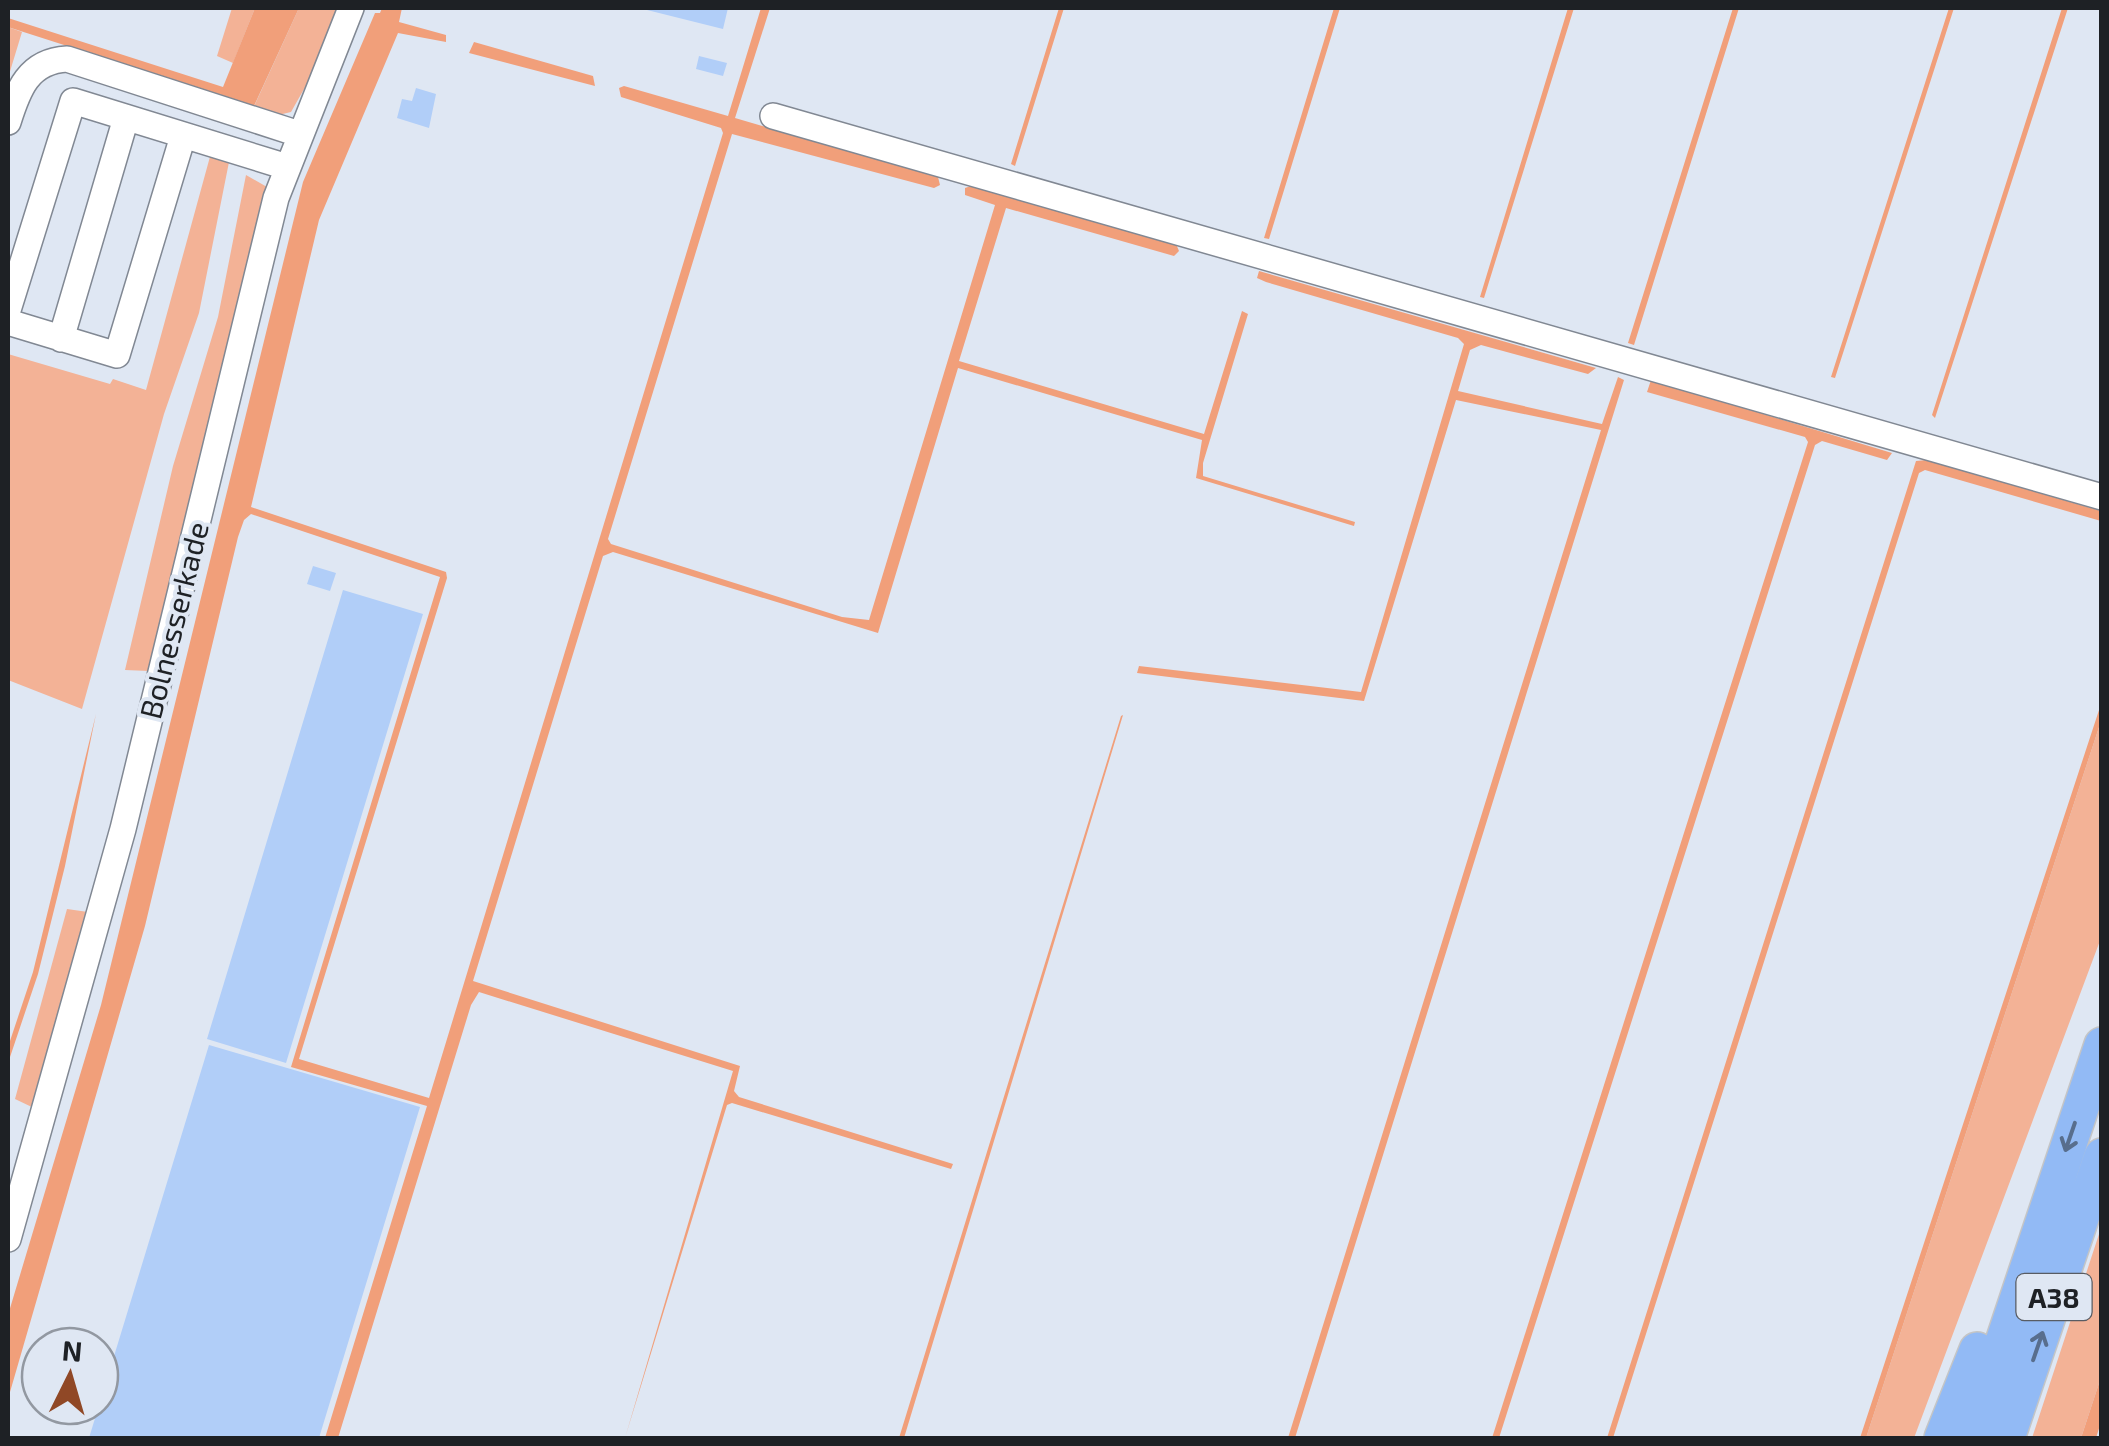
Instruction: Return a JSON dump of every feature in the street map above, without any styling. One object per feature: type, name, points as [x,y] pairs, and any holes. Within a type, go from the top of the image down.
[{"type":"highway","name":"A38","points":[[1971,1438],[2102,1045]]},
{"type":"highway","name":"A38","points":[[2007,1438],[2102,1156]]},
{"type":"highway","name":"A38","points":[[1942,1438],[2004,1280],[2027,1267]]},
{"type":"street","name":"Bolnesserkade","points":[[8,1238],[124,829],[166,642],[287,168],[351,8]]},
{"type":"street","points":[[8,122],[23,80],[41,66],[67,59],[299,134]]},
{"type":"street","points":[[8,310],[73,102],[287,168]]},
{"type":"street","points":[[773,116],[2102,496]]},
{"type":"street","points":[[61,338],[126,118]]},
{"type":"street","points":[[8,322],[117,355],[183,136]]},
{"type":"shaded area","points":[[232,8],[255,8],[233,63],[217,56]]},
{"type":"shaded area","points":[[255,8],[299,8],[254,106],[8,27],[8,18],[223,87]]},
{"type":"shaded area","points":[[299,8],[338,8],[312,75],[291,112],[274,116],[251,113]]},
{"type":"shaded area","points":[[382,8],[402,8],[399,22],[446,35],[446,42],[398,33],[319,220],[251,507],[446,572],[447,578],[299,1059],[429,1098],[723,133],[721,128],[621,97],[619,88],[624,86],[728,116],[761,8],[770,8],[735,118],[938,177],[940,185],[934,188],[732,134],[608,539],[611,544],[842,617],[869,620],[995,205],[965,195],[965,188],[971,186],[1176,244],[1179,251],[1174,256],[1006,208],[959,361],[1204,434],[1242,311],[1248,314],[1203,463],[1203,476],[1355,522],[1354,526],[1196,478],[1202,440],[958,368],[878,633],[613,552],[603,556],[473,981],[740,1066],[734,1091],[739,1097],[953,1164],[951,1169],[732,1103],[727,1105],[625,1438],[733,1071],[479,992],[471,1005],[338,1438],[325,1438],[427,1106],[291,1067],[440,577],[251,514],[244,520],[238,537],[145,926],[29,1326],[20,1326],[20,1358],[8,1399],[8,1315],[101,1005],[303,182],[375,13]]},
{"type":"shaded area","points":[[1059,8],[1064,8],[1015,166],[1011,164]]},
{"type":"shaded area","points":[[1334,8],[1340,8],[1269,239],[1264,238]]},
{"type":"shaded area","points":[[1568,8],[1574,8],[1484,298],[1480,297]]},
{"type":"shaded area","points":[[1733,8],[1739,8],[1634,345],[1628,343]]},
{"type":"shaded area","points":[[1949,8],[1954,8],[1835,378],[1831,377]]},
{"type":"shaded area","points":[[2062,8],[2068,8],[1935,418],[1932,415]]},
{"type":"shaded area","points":[[8,27],[22,32],[8,78]]},
{"type":"shaded area","points":[[474,42],[593,76],[595,86],[469,53]]},
{"type":"shaded area","points":[[211,153],[229,162],[199,313],[164,414],[82,709],[8,680],[8,354],[110,384],[113,379],[146,390]]},
{"type":"shaded area","points":[[246,175],[267,187],[149,671],[125,670],[173,466],[218,317]]},
{"type":"shaded area","points":[[1259,271],[1596,368],[1588,374],[1481,345],[1470,350],[1458,391],[1602,424],[1618,377],[1624,380],[1295,1438],[1288,1438],[1601,430],[1456,400],[1364,701],[1137,673],[1139,666],[1361,692],[1464,344],[1458,338],[1266,282],[1257,278]]},
{"type":"shaded area","points":[[1651,380],[1892,453],[1887,460],[1822,441],[1815,445],[1499,1438],[1492,1438],[1808,442],[1805,437],[1647,392]]},
{"type":"shaded area","points":[[1927,460],[2101,511],[2101,521],[1925,470],[1919,473],[1613,1438],[1607,1438],[1916,461]]},
{"type":"shaded area","points":[[2101,704],[2101,721],[1866,1438],[1860,1438]]},
{"type":"shaded area","points":[[96,714],[38,974],[8,1063],[8,1047],[33,972]]},
{"type":"shaded area","points":[[1121,716],[904,1438],[899,1438]]},
{"type":"shaded area","points":[[2101,721],[2101,938],[1914,1438],[1866,1438]]},
{"type":"shaded area","points":[[67,909],[88,912],[36,1109],[15,1099]]},
{"type":"shaded area","points":[[2101,1228],[2101,1377],[2081,1438],[2032,1438]]},
{"type":"shaded area","points":[[2101,1377],[2101,1422],[2096,1438],[2081,1438]]},
{"type":"building","points":[[639,8],[728,8],[723,29]]},
{"type":"building","points":[[699,56],[727,63],[723,76],[696,69]]},
{"type":"building","points":[[416,88],[436,94],[429,128],[397,118],[402,99],[412,101]]},
{"type":"building","points":[[313,566],[336,573],[330,591],[307,584]]},
{"type":"building","points":[[343,590],[423,614],[286,1063],[207,1039]]},
{"type":"building","points":[[209,1045],[420,1107],[319,1438],[89,1438],[93,1426],[120,1426],[120,1336]]}]
